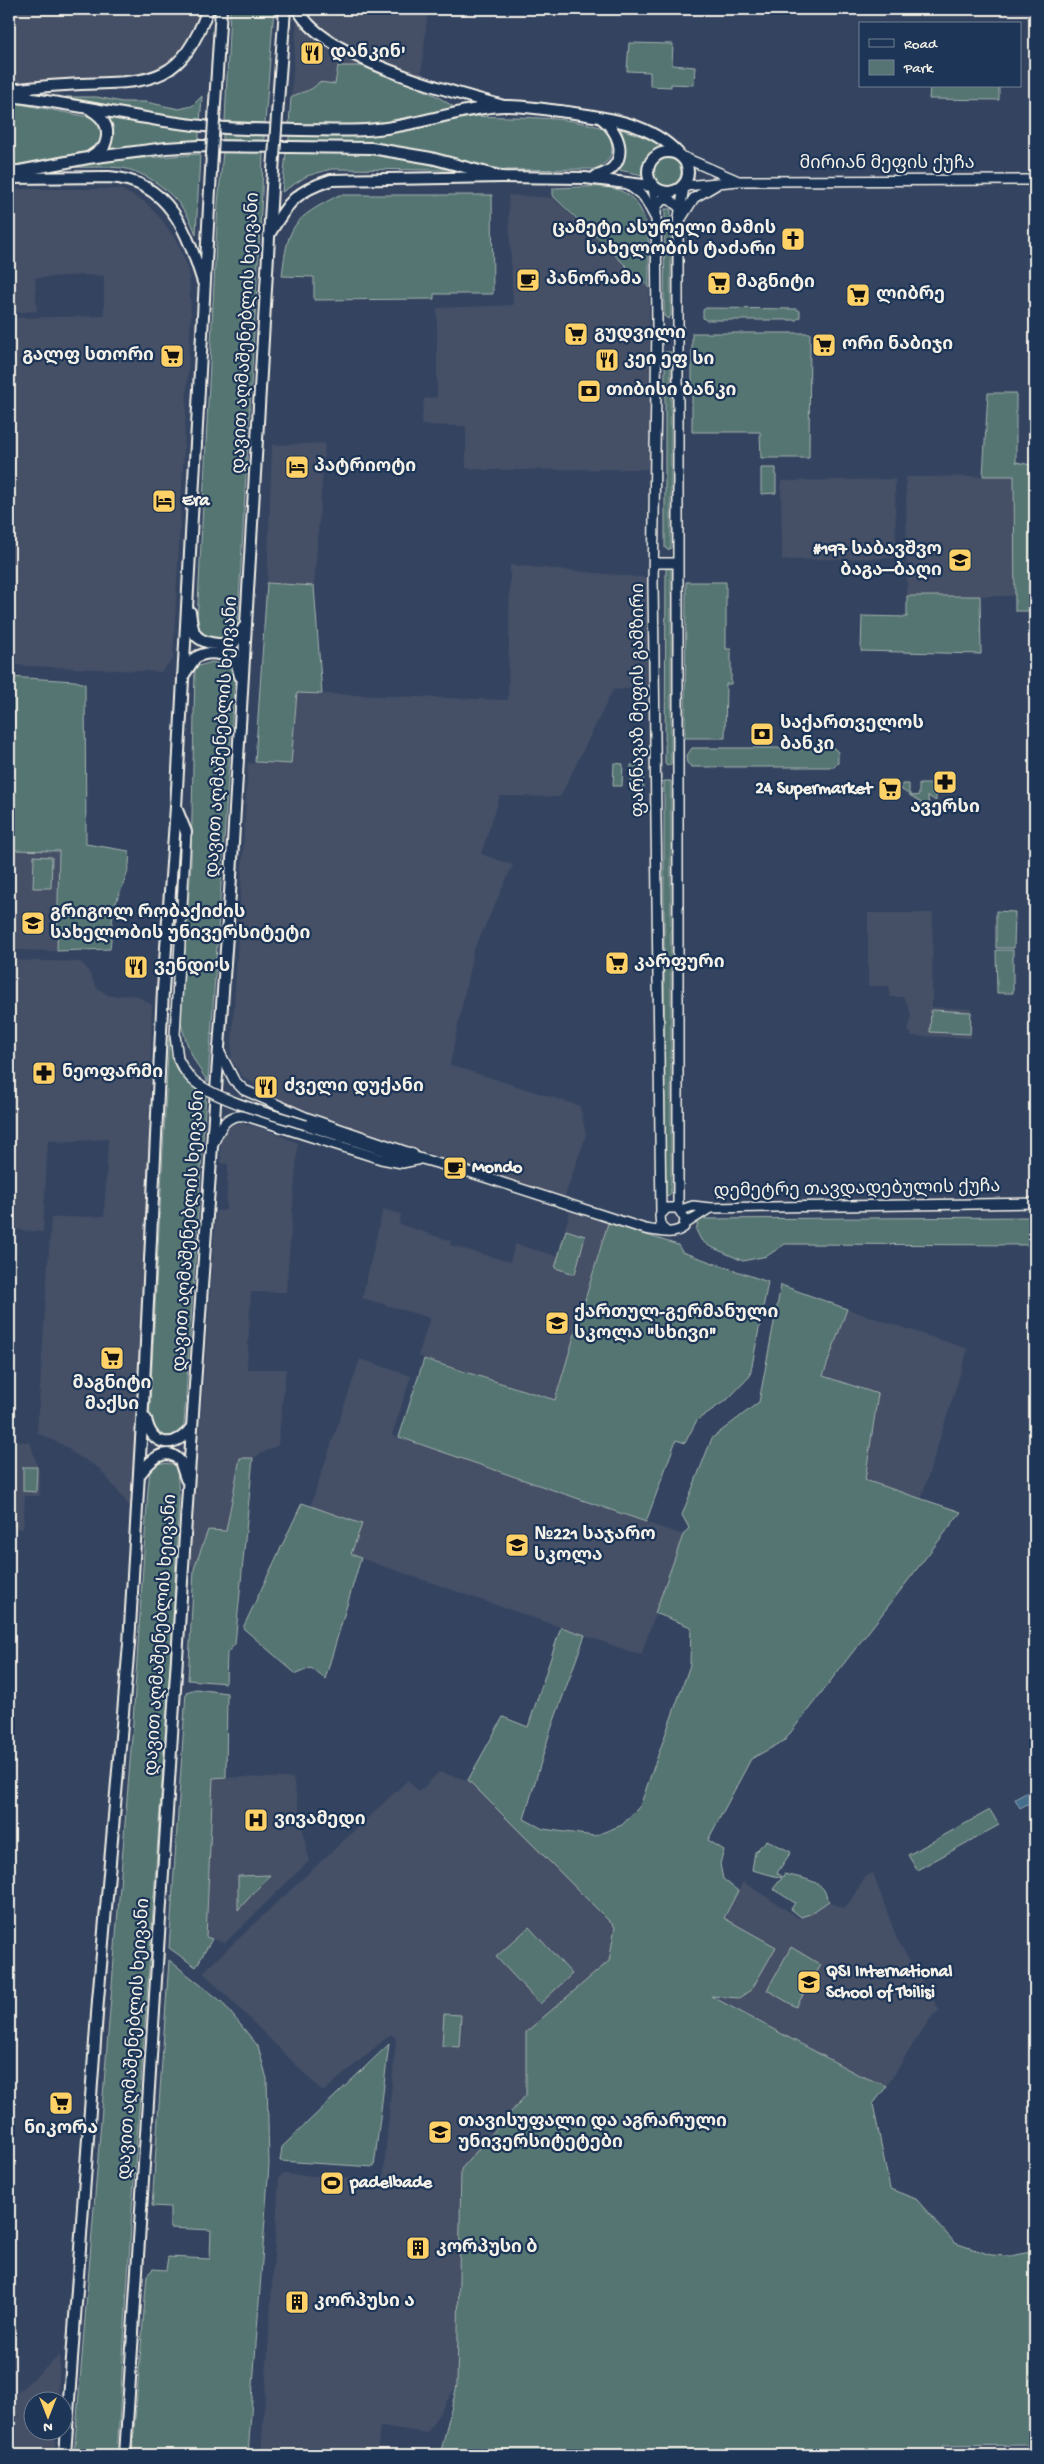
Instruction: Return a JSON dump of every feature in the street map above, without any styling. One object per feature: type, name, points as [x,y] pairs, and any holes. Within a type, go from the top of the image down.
[{"type":"main road","points":[[9,90],[147,80],[171,69],[179,62],[195,38],[208,9]]},
{"type":"main road","name":"დავით აღმაშენებლის ხეივანი","points":[[65,2455],[98,2009],[129,1644],[140,1474],[163,990],[176,807],[221,9]]},
{"type":"main road","name":"დავით აღმაშენებლის ხეივანი","points":[[124,2455],[192,1427],[219,1051],[284,9]]},
{"type":"main road","points":[[298,9],[308,22],[329,40],[370,61],[442,90],[504,106]]},
{"type":"main road","name":"მირიან მეფის ქუჩა","points":[[9,96],[172,122],[226,128],[376,130],[504,106],[599,116],[650,132],[667,142],[680,155],[738,181]]},
{"type":"main road","points":[[87,108],[103,119],[108,130],[104,147],[88,158]]},
{"type":"main road","points":[[585,178],[607,173],[614,166],[619,154],[618,137],[608,123],[599,116]]},
{"type":"main road","points":[[9,173],[88,158],[166,148],[284,147],[371,148],[399,152],[502,177]]},
{"type":"main road","points":[[219,1051],[234,1080],[244,1090],[308,1118],[399,1148],[422,1159],[645,1229],[678,1232],[685,1224],[685,1219],[679,1209],[677,1189],[678,223],[679,208],[689,168],[680,155],[660,154],[650,161],[648,176],[653,187]]},
{"type":"main road","points":[[269,234],[285,207],[294,197],[316,185],[331,180],[502,177],[585,178],[623,181],[666,191],[685,186]]},
{"type":"main road","points":[[9,178],[118,178],[134,182],[153,192],[172,209],[186,232],[205,290]]},
{"type":"main road","name":"მირიან მეფის ქუჩა","points":[[685,186],[723,181],[1035,180]]},
{"type":"main road","points":[[623,181],[644,197],[656,219]]},
{"type":"main road","points":[[678,223],[694,198],[723,181]]},
{"type":"main road","name":"ფარნავაზ მეფის გამზირი","points":[[653,187],[656,207],[654,563],[660,1216]]},
{"type":"main road","points":[[656,207],[662,200],[669,198],[679,208]]},
{"type":"main road","points":[[654,563],[677,563]]},
{"type":"main road","points":[[187,599],[194,632],[201,640],[222,644],[234,643],[247,622]]},
{"type":"main road","points":[[182,678],[199,655],[220,654],[236,661],[242,689]]},
{"type":"main road","points":[[176,807],[186,832],[175,1036],[178,1059],[195,1082],[218,1094],[391,1154],[422,1159]]},
{"type":"main road","points":[[212,1144],[226,1120],[239,1115],[398,1163],[422,1159]]},
{"type":"main road","points":[[677,1189],[685,1200],[693,1206]]},
{"type":"main road","name":"დემეტრე თავდადებულის ქუჩა","points":[[685,1224],[710,1208],[1035,1203]]},
{"type":"main road","points":[[645,1229],[667,1208],[679,1209],[693,1206],[710,1208]]},
{"type":"main road","points":[[660,1216],[661,1227],[667,1232]]},
{"type":"main road","points":[[143,1405],[150,1432],[160,1441],[178,1441],[192,1427]]},
{"type":"main road","points":[[140,1474],[153,1458],[168,1454],[180,1461],[189,1487]]},
{"type":"shaded area","points":[[9,9],[202,9],[189,40],[178,55],[153,74],[137,79],[9,84]]},
{"type":"shaded area","points":[[304,9],[428,9],[421,77],[373,58],[333,37],[315,24]]},
{"type":"shaded area","points":[[297,16],[312,31],[368,66],[335,84],[295,95],[291,98]]},
{"type":"shaded area","points":[[9,189],[120,189],[145,202],[162,220],[178,243],[189,271],[191,315],[173,659],[161,672],[9,665],[9,318],[104,316],[104,276],[83,275],[35,278],[37,311],[9,313]]},
{"type":"shaded area","points":[[508,195],[553,198],[649,288],[650,469],[486,470],[466,468],[466,426],[421,425],[424,399],[437,397],[437,308],[513,305]]},
{"type":"shaded area","points":[[325,443],[314,586],[267,583],[272,445]]},
{"type":"shaded area","name":"#197 საბავშვო ბაგა–ბაღი","points":[[1014,476],[1015,596],[907,596],[906,477]]},
{"type":"shaded area","points":[[895,479],[896,558],[782,560],[781,481]]},
{"type":"shaded area","points":[[510,565],[650,578],[648,687],[613,690],[560,797],[500,796],[481,854],[513,865],[473,952],[450,1065],[580,1106],[586,1135],[564,1199],[297,1109],[243,1077],[231,1059],[248,763],[291,764],[297,693],[508,700]]},
{"type":"shaded area","name":"გრიგოლ რობაქიძის სახელობის უნივერსიტეტი","points":[[9,850],[59,851],[57,951],[9,950]]},
{"type":"shaded area","points":[[868,913],[933,913],[932,1007],[972,1009],[971,1038],[911,1036],[911,1032],[908,1032],[911,1016],[908,1005],[903,997],[890,997],[889,986],[868,986]]},
{"type":"shaded area","points":[[9,960],[80,962],[86,967],[97,988],[110,996],[136,995],[152,1005],[136,1508],[131,1508],[99,1468],[71,1452],[67,1447],[37,1433],[51,1218],[104,1216],[108,1139],[61,1142],[48,1139],[43,1232],[9,1229]]},
{"type":"shaded area","points":[[240,1123],[262,1128],[298,1143],[286,1292],[251,1292],[247,1369],[286,1369],[278,1445],[253,1458],[240,1458],[226,1531],[208,1530],[194,1569],[190,1563],[216,1211],[226,1210],[228,1164],[221,1163],[220,1138],[227,1125]]},
{"type":"shaded area","points":[[383,1209],[401,1214],[399,1224],[451,1241],[450,1245],[510,1262],[515,1244],[557,1256],[570,1212],[608,1223],[555,1400],[418,1356],[430,1318],[362,1298]]},
{"type":"shaded area","points":[[847,1309],[968,1349],[921,1499],[865,1480],[878,1394],[823,1377]]},
{"type":"shaded area","name":"№221 საჯარო სკოლა","points":[[360,1359],[411,1376],[392,1435],[683,1535],[641,1655],[351,1555],[310,1507]]},
{"type":"shaded area","points":[[9,1441],[30,1442],[39,1472],[40,1496],[25,1496],[23,1529],[9,1528]]},
{"type":"shaded area","name":"თავისუფალი და აგრარული უნივერსიტეტები","points":[[439,1772],[468,1780],[615,1927],[609,1961],[526,2032],[526,2095],[461,2169],[457,2385],[427,2433],[380,2426],[377,2455],[261,2455],[279,2177],[284,2174],[383,2180],[396,2039],[391,2034],[323,2092],[203,1972],[408,1780],[419,1792]]},
{"type":"shaded area","name":"ვივამედი","points":[[213,1777],[293,1778],[309,1861],[225,1943],[206,1937]]},
{"type":"shaded area","points":[[1035,1788],[1035,1800],[1020,1808],[1015,1799]]},
{"type":"shaded area","name":"QSI International School of Tbilisi","points":[[873,1873],[897,1939],[940,2011],[934,2014],[917,2038],[887,2086],[859,2075],[711,1995],[725,1918],[743,1882],[799,1918],[810,1914],[829,1901],[842,1908],[847,1906],[865,1877]]},
{"type":"shaded area","points":[[60,2355],[58,2392],[22,2392],[22,2442],[55,2442],[54,2455],[9,2455],[9,2400]]},
{"type":"green space","points":[[230,9],[274,9],[265,123],[225,121]]},
{"type":"green space","points":[[629,43],[673,44],[672,65],[695,67],[694,85],[671,84],[671,87],[650,86],[650,72],[627,71]]},
{"type":"green space","points":[[338,66],[368,66],[435,95],[454,107],[413,118],[393,121],[352,125],[289,124],[291,98],[316,86],[319,82],[335,84]]},
{"type":"green space","points":[[930,88],[999,88],[999,100],[929,99]]},
{"type":"green space","points":[[202,96],[200,123],[66,97],[97,97],[122,102],[146,102],[179,109],[192,106]]},
{"type":"green space","points":[[9,102],[95,118],[104,130],[102,143],[93,150],[9,166]]},
{"type":"green space","points":[[473,116],[557,119],[606,129],[611,142],[611,153],[606,162],[594,169],[505,170],[424,152],[370,144],[289,141],[289,134],[371,136],[406,131]]},
{"type":"green space","points":[[105,117],[199,131],[199,141],[110,149],[108,148]]},
{"type":"green space","points":[[621,129],[655,141],[663,148],[654,152],[648,158],[644,166],[643,175],[619,170],[626,147]]},
{"type":"green space","points":[[223,133],[264,134],[264,141],[223,140]]},
{"type":"green space","points":[[223,152],[263,152],[237,636],[233,640],[212,643],[198,631],[197,623],[218,203]]},
{"type":"green space","points":[[364,152],[402,156],[451,170],[331,169],[307,176],[282,192],[286,153]]},
{"type":"green space","points":[[200,154],[196,235],[192,223],[177,202],[168,192],[146,177],[122,168],[67,167],[102,161]]},
{"type":"green space","points":[[667,158],[677,162],[681,172],[677,182],[667,186],[657,182],[653,172],[657,162]]},
{"type":"green space","points":[[605,187],[619,190],[631,197],[639,207],[648,232],[649,288],[553,196],[553,188]]},
{"type":"green space","points":[[339,195],[492,195],[493,294],[434,294],[434,299],[314,300],[314,277],[282,276],[287,245],[291,234],[302,217]]},
{"type":"green space","points":[[665,209],[671,209],[671,316],[668,319],[664,316]]},
{"type":"green space","points":[[706,308],[796,309],[800,311],[800,317],[796,320],[706,320],[703,318],[703,310]]},
{"type":"green space","points":[[692,333],[810,333],[809,458],[761,458],[760,432],[692,432]]},
{"type":"green space","points":[[665,352],[671,352],[671,548],[668,550],[665,548]]},
{"type":"green space","points":[[988,393],[1016,393],[1016,462],[1031,465],[1031,457],[1035,457],[1035,611],[1015,611],[1014,476],[983,476]]},
{"type":"green space","points":[[761,468],[776,468],[776,493],[761,494]]},
{"type":"green space","points":[[666,567],[669,567],[671,570],[671,764],[667,766],[665,764]]},
{"type":"green space","points":[[686,582],[726,582],[726,649],[731,649],[731,684],[726,684],[725,738],[685,738]]},
{"type":"green space","points":[[267,583],[314,586],[322,694],[297,693],[291,764],[255,762]]},
{"type":"green space","points":[[907,596],[980,596],[981,654],[861,651],[862,616],[907,617]]},
{"type":"green space","points":[[212,662],[228,666],[235,674],[208,1082],[190,1051],[180,1018],[191,864],[195,667]]},
{"type":"green space","points":[[9,677],[75,681],[85,684],[86,844],[129,851],[130,858],[125,879],[115,905],[110,949],[57,951],[59,851],[9,850]]},
{"type":"green space","points":[[692,748],[834,748],[838,752],[838,763],[834,767],[692,767],[687,763],[686,757]]},
{"type":"green space","points":[[614,763],[623,764],[622,786],[613,786]]},
{"type":"green space","points":[[631,765],[643,765],[644,792],[631,792]]},
{"type":"green space","points":[[664,781],[671,781],[671,1193],[668,1196],[664,1192]]},
{"type":"green space","points":[[902,784],[909,784],[909,793],[913,796],[919,795],[919,784],[936,784],[936,801],[928,796],[929,808],[902,790]]},
{"type":"green space","points":[[34,856],[52,857],[51,888],[33,888]]},
{"type":"green space","points":[[996,911],[1015,912],[1014,948],[996,948]]},
{"type":"green space","points":[[996,950],[1013,950],[1013,993],[997,993]]},
{"type":"green space","points":[[931,1010],[971,1012],[970,1034],[930,1032]]},
{"type":"green space","points":[[169,1035],[175,1067],[182,1076],[206,1095],[184,1425],[182,1433],[172,1440],[157,1435],[149,1423]]},
{"type":"green space","points":[[1035,1217],[1035,1245],[785,1244],[767,1256],[743,1261],[709,1246],[701,1240],[696,1230],[699,1219]]},
{"type":"green space","points":[[608,1223],[678,1245],[682,1252],[768,1282],[750,1376],[728,1399],[697,1420],[685,1443],[676,1440],[646,1522],[399,1437],[424,1359],[555,1400]]},
{"type":"green space","points":[[566,1230],[585,1236],[575,1274],[555,1268]]},
{"type":"green space","points":[[781,1285],[847,1309],[823,1376],[878,1394],[865,1480],[961,1512],[784,1741],[751,1759],[708,1840],[724,1850],[720,1864],[723,1879],[738,1891],[724,1918],[776,1947],[752,1989],[739,1998],[711,1996],[859,2075],[887,2086],[873,2104],[890,2189],[916,2199],[955,2243],[991,2255],[1011,2256],[1035,2251],[1035,2445],[942,2446],[944,2455],[440,2455],[457,2385],[461,2169],[526,2095],[526,2032],[609,1961],[615,1927],[468,1780],[503,1717],[528,1727],[561,1627],[585,1635],[550,1732],[524,1819],[543,1829],[594,1836],[622,1825],[640,1806],[690,1665],[691,1627],[655,1613],[683,1535],[689,1528],[682,1515],[712,1438],[759,1402]]},
{"type":"green space","points":[[240,1458],[253,1458],[235,1644],[227,1653],[226,1683],[188,1680],[194,1569],[208,1530],[226,1531]]},
{"type":"green space","points":[[160,1463],[173,1464],[177,1468],[179,1497],[173,1624],[132,2210],[117,2455],[74,2455],[132,1737],[148,1489],[150,1470]]},
{"type":"green space","points":[[23,1467],[37,1467],[36,1492],[23,1491]]},
{"type":"green space","points":[[302,1503],[362,1524],[351,1554],[361,1558],[325,1679],[311,1668],[296,1674],[243,1628]]},
{"type":"green space","points":[[196,1689],[227,1693],[226,1777],[213,1778],[206,1937],[212,1939],[196,1967],[169,1948],[186,1692]]},
{"type":"green space","points":[[990,1810],[999,1825],[917,1870],[908,1855]]},
{"type":"green space","points":[[767,1840],[791,1852],[777,1873],[783,1877],[784,1874],[816,1883],[824,1890],[829,1901],[810,1914],[801,1917],[791,1909],[795,1903],[773,1889],[782,1878],[752,1870],[755,1852]]},
{"type":"green space","points":[[270,1875],[238,1910],[238,1876]]},
{"type":"green space","points":[[529,1927],[572,1974],[540,2004],[496,1957]]},
{"type":"green space","points":[[791,1947],[821,1965],[796,2007],[767,1990]]},
{"type":"green space","points":[[169,1960],[221,2001],[258,2046],[267,2079],[269,2164],[248,2455],[132,2455],[147,2275],[153,2269],[166,2270],[168,2257],[210,2259],[211,2230],[170,2228],[170,2207],[152,2206]]},
{"type":"green space","points":[[444,2014],[461,2015],[459,2047],[442,2046]]},
{"type":"green space","points":[[389,2044],[374,2167],[280,2161],[282,2147]]},
{"type":"place","name":"დანკინ'","points":[[312,53]]},
{"type":"place","name":"ცამეტი ასურელი მამის სახელობის ტაძარი","points":[[793,239]]},
{"type":"place","name":"პანორამა","points":[[528,280]]},
{"type":"place","name":"მაგნიტი","points":[[719,283]]},
{"type":"place","name":"ლიბრე","points":[[858,295]]},
{"type":"place","name":"გუდვილი","points":[[576,334]]},
{"type":"place","name":"ორი ნაბიჯი","points":[[824,345]]},
{"type":"place","name":"გალფ სთორი","points":[[172,356]]},
{"type":"place","name":"კეი ეფ სი","points":[[607,360]]},
{"type":"place","name":"თიბისი ბანკი","points":[[589,391]]},
{"type":"place","name":"პატრიოტი","points":[[297,467]]},
{"type":"place","name":"Era","points":[[164,501]]},
{"type":"place","name":"#197 საბავშვო ბაგა–ბაღი","points":[[960,560]]},
{"type":"place","name":"საქართველოს ბანკი","points":[[762,734]]},
{"type":"place","name":"ავერსი","points":[[945,782]]},
{"type":"place","name":"24 Supermarket","points":[[890,789]]},
{"type":"place","name":"გრიგოლ რობაქიძის სახელობის უნივერსიტეტი","points":[[33,923]]},
{"type":"place","name":"კარფური","points":[[617,963]]},
{"type":"place","name":"ვენდი'ს","points":[[136,967]]},
{"type":"place","name":"ნეოფარმი","points":[[44,1073]]},
{"type":"place","name":"ძველი დუქანი","points":[[266,1087]]},
{"type":"place","name":"Mondo","points":[[455,1168]]},
{"type":"place","name":"ქართულ-გერმანული სკოლა \"სხივი\"","points":[[557,1323]]},
{"type":"place","name":"მაგნიტი მაქსი","points":[[112,1358]]},
{"type":"place","name":"№221 საჯარო სკოლა","points":[[517,1545]]},
{"type":"place","name":"ვივამედი","points":[[256,1820]]},
{"type":"place","name":"QSI International School of Tbilisi","points":[[809,1982]]},
{"type":"place","name":"ნიკორა","points":[[61,2103]]},
{"type":"place","name":"თავისუფალი და აგრარული უნივერსიტეტები","points":[[440,2132]]},
{"type":"place","name":"padelbade","points":[[332,2183]]},
{"type":"place","name":"კორპუსი ბ","points":[[418,2248]]},
{"type":"place","name":"კორპუსი ა","points":[[297,2302]]}]
